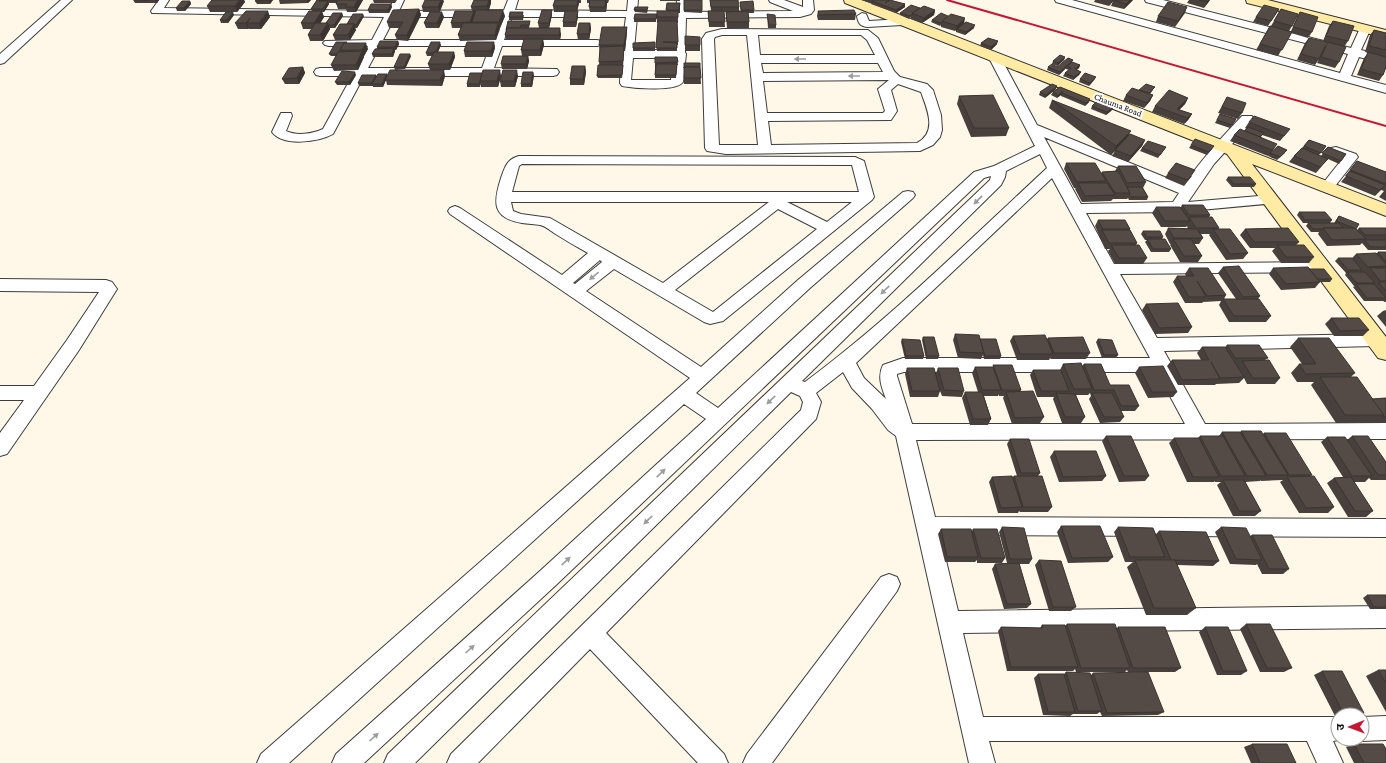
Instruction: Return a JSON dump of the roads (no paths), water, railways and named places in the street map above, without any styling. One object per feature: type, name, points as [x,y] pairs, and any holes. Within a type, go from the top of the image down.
[{"type":"street","points":[[0,60],[67,0]]},
{"type":"street","points":[[164,0],[156,11],[203,13],[632,15],[682,15],[705,11],[792,14],[807,12]]},
{"type":"street","points":[[203,13],[215,0]]},
{"type":"street","points":[[264,13],[275,0]]},
{"type":"street","points":[[286,116],[278,132],[281,135],[312,137],[325,133],[331,128],[346,96],[399,0]]},
{"type":"street","points":[[447,14],[453,0]]},
{"type":"street","points":[[487,72],[513,0]]},
{"type":"street","points":[[633,0],[625,81],[626,83],[630,84],[677,82],[680,54],[682,0]]},
{"type":"street","points":[[774,0],[807,12]]},
{"type":"street","points":[[807,12],[809,10],[808,0]]},
{"type":"street","name":"Chauma Road","points":[[850,0],[902,22],[1327,187],[1383,211]]},
{"type":"street","points":[[1062,0],[1386,89]]},
{"type":"street","points":[[1150,0],[1386,60]]},
{"type":"street","points":[[1252,0],[1386,34]]},
{"type":"street","points":[[757,76],[894,78],[923,87],[927,90],[936,124],[936,134],[932,141],[927,144],[920,146],[719,150],[712,148],[711,145],[708,39],[710,35],[717,33],[902,22]]},
{"type":"street","points":[[864,24],[882,59],[894,78]]},
{"type":"street","points":[[1344,78],[1365,28]]},
{"type":"street","points":[[752,32],[764,149]]},
{"type":"street","points":[[329,43],[597,43]]},
{"type":"street","points":[[627,54],[680,54]]},
{"type":"street","points":[[995,58],[1034,128],[1054,169],[1199,431]]},
{"type":"street","points":[[755,59],[882,59]]},
{"type":"street","points":[[320,72],[553,72]]},
{"type":"street","points":[[761,117],[886,117],[889,116],[891,111],[884,89],[894,78]]},
{"type":"street","points":[[1178,208],[1187,191],[1226,148],[1247,119]]},
{"type":"street","points":[[1034,128],[1187,191]]},
{"type":"street","points":[[345,763],[548,578],[979,175],[999,169],[1043,147]]},
{"type":"street","points":[[1226,148],[1271,200],[1381,346]]},
{"type":"street","points":[[1327,187],[1351,157],[1336,151]]},
{"type":"street","points":[[519,160],[855,161],[859,164],[867,197],[713,318],[708,317],[545,221],[519,218],[508,214],[503,210],[502,205],[513,164],[519,160]]},
{"type":"street","points":[[397,763],[797,387],[996,182],[999,169]]},
{"type":"street","points":[[797,387],[846,361],[1054,169]]},
{"type":"street","points":[[270,763],[810,279],[908,195]]},
{"type":"street","points":[[504,197],[781,200],[867,197]]},
{"type":"street","points":[[781,200],[827,228]]},
{"type":"street","points":[[664,290],[781,200]]},
{"type":"street","points":[[1077,209],[1178,208],[1271,200]]},
{"type":"street","points":[[455,211],[702,377]]},
{"type":"street","points":[[568,287],[606,257]]},
{"type":"street","points":[[1110,269],[1322,267]]},
{"type":"street","points":[[0,285],[106,286],[109,289],[0,448]]},
{"type":"street","points":[[1151,345],[1381,346]]},
{"type":"street","points":[[846,361],[858,383],[879,404],[895,425],[905,432],[1386,431]]},
{"type":"street","points":[[982,763],[905,432],[888,376],[889,370],[903,365],[1162,365]]},
{"type":"street","points":[[460,763],[809,414],[812,402],[797,387]]},
{"type":"street","points":[[0,393],[39,393]]},
{"type":"street","points":[[683,394],[719,418]]},
{"type":"street","points":[[926,526],[1386,528]]},
{"type":"street","points":[[756,763],[889,584]]},
{"type":"street","points":[[949,622],[1386,617]]},
{"type":"street","points":[[590,633],[705,759]]},
{"type":"street","points":[[1370,728],[1386,728]]},
{"type":"street","points":[[975,729],[1326,729],[1330,763]]},
{"type":"railway","points":[[947,0],[1386,126]]}]
